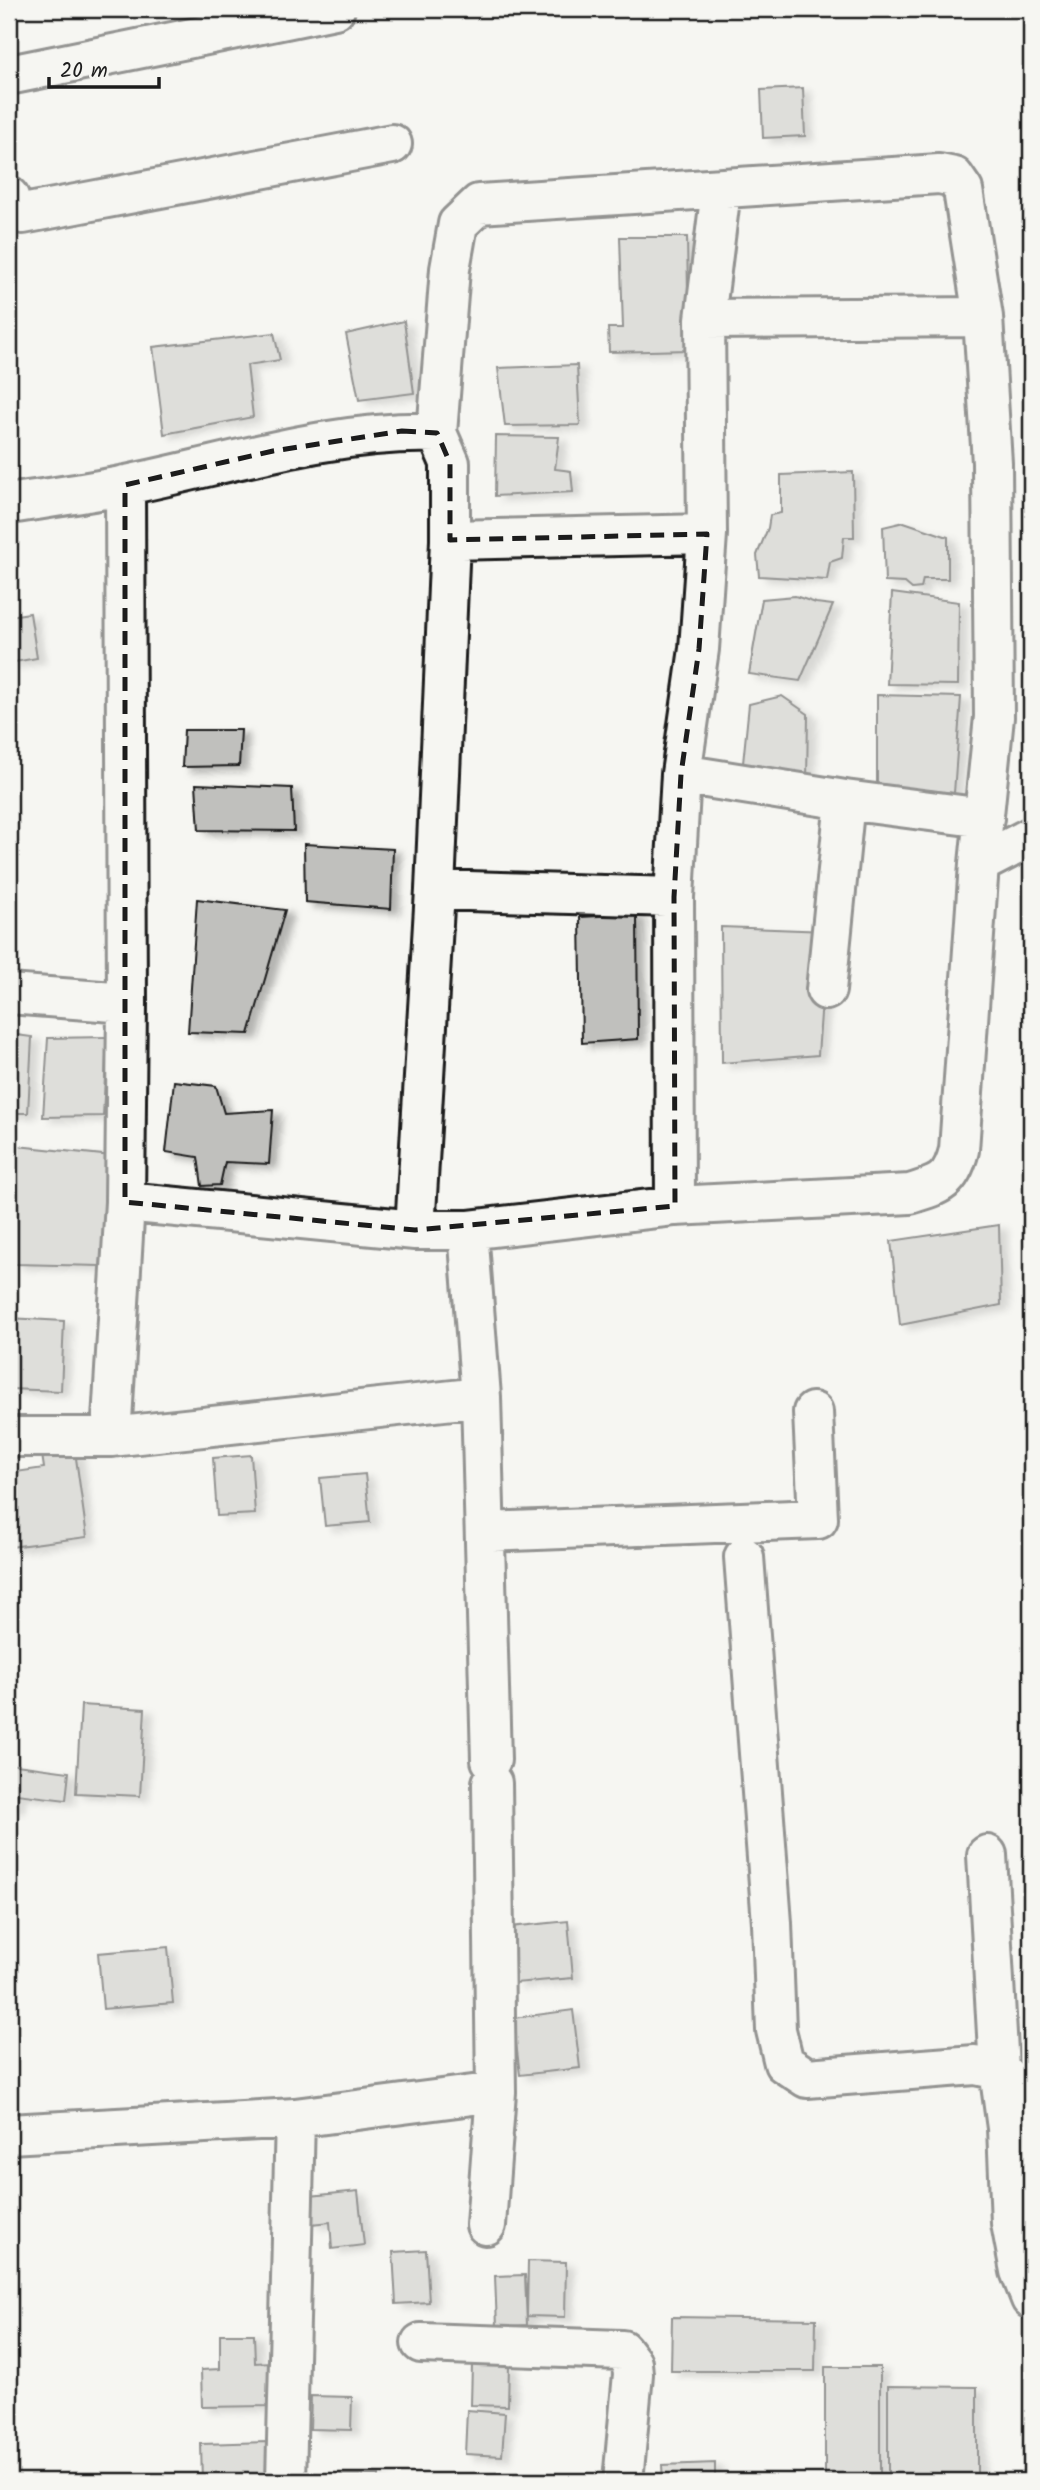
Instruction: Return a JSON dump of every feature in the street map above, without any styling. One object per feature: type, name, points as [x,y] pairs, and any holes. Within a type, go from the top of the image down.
[{"type":"street","points":[[9,75],[335,9]]},
{"type":"street","points":[[9,197],[15,212],[23,214],[391,144]]},
{"type":"street","points":[[125,1202],[415,1230],[468,1230],[675,1206],[910,1194],[936,1184],[954,1171],[959,1150],[979,863],[994,717],[992,463],[983,317],[963,190],[954,177],[939,174],[479,204],[458,224],[450,269],[437,433],[450,463],[450,540],[435,890],[415,1230]]},
{"type":"street","points":[[675,1206],[674,897],[681,774],[699,649],[707,534],[705,319],[721,190]]},
{"type":"street","points":[[705,319],[983,317]]},
{"type":"street","points":[[9,504],[125,485],[273,451],[402,431],[437,433]]},
{"type":"street","points":[[111,1437],[125,1202],[125,485]]},
{"type":"street","points":[[450,540],[707,534]]},
{"type":"street","points":[[681,774],[845,800],[984,818]]},
{"type":"street","points":[[826,990],[845,800]]},
{"type":"street","points":[[979,863],[1031,837]]},
{"type":"street","points":[[435,890],[674,897]]},
{"type":"street","points":[[9,994],[127,1003]]},
{"type":"street","points":[[468,1230],[481,1397],[492,1772],[496,2092],[486,2225]]},
{"type":"street","points":[[9,1437],[111,1437],[481,1397]]},
{"type":"street","points":[[485,1532],[818,1519],[813,1412]]},
{"type":"street","points":[[744,1557],[772,1923],[776,2030],[784,2063],[807,2078],[975,2065],[999,2070],[1031,2098]]},
{"type":"street","points":[[987,1855],[999,2070],[1007,2128],[1011,2223],[1020,2271],[1031,2299]]},
{"type":"street","points":[[9,2134],[295,2118],[496,2092]]},
{"type":"street","points":[[286,2481],[295,2118]]},
{"type":"street","points":[[421,2343],[622,2350],[632,2363],[634,2374],[623,2481]]},
{"type":"highlighted area","points":[[402,431],[437,433],[450,463],[450,540],[707,534],[699,649],[681,774],[674,897],[675,1206],[415,1230],[125,1202],[125,485],[273,451]]},
{"type":"building","points":[[803,88],[805,136],[763,138],[761,90]]},
{"type":"building","points":[[620,237],[687,237],[689,350],[609,352],[608,328],[623,328]]},
{"type":"building","points":[[404,321],[414,393],[359,400],[346,334]]},
{"type":"building","points":[[274,333],[280,360],[247,365],[253,417],[164,434],[153,347]]},
{"type":"building","points":[[577,365],[580,425],[505,426],[498,368]]},
{"type":"building","points":[[496,436],[559,437],[555,469],[571,471],[573,492],[495,496]]},
{"type":"building","points":[[853,472],[854,537],[844,537],[842,558],[830,562],[827,580],[759,576],[757,555],[768,528],[770,515],[781,513],[781,475]]},
{"type":"building","points":[[904,522],[948,537],[948,579],[923,579],[921,588],[912,589],[905,583],[885,582],[883,527]]},
{"type":"building","points":[[892,593],[959,602],[958,685],[887,684]]},
{"type":"building","points":[[795,596],[833,605],[800,681],[749,674],[762,599]]},
{"type":"building","points":[[30,613],[37,658],[9,663],[9,616]]},
{"type":"building","points":[[877,695],[961,697],[954,793],[877,785]]},
{"type":"building","points":[[782,696],[808,714],[807,781],[742,773],[749,704]]},
{"type":"building","points":[[184,730],[241,730],[239,766],[182,767]]},
{"type":"building","points":[[196,784],[292,788],[294,831],[199,830]]},
{"type":"building","points":[[304,844],[393,849],[391,909],[305,902]]},
{"type":"building","points":[[197,899],[285,910],[249,1034],[188,1032]]},
{"type":"building","points":[[637,914],[638,1039],[582,1043],[580,917]]},
{"type":"building","points":[[721,927],[827,931],[818,1055],[722,1063]]},
{"type":"building","points":[[9,1034],[32,1037],[28,1113],[9,1113]]},
{"type":"building","points":[[107,1037],[103,1116],[43,1117],[48,1038]]},
{"type":"building","points":[[174,1081],[216,1086],[224,1113],[273,1110],[269,1164],[225,1162],[220,1185],[202,1186],[198,1157],[166,1152]]},
{"type":"building","points":[[17,1146],[112,1156],[100,1266],[15,1264]]},
{"type":"building","points":[[999,1225],[1001,1305],[900,1325],[891,1241]]},
{"type":"building","points":[[9,1318],[64,1321],[61,1391],[9,1389]]},
{"type":"building","points":[[75,1451],[87,1537],[10,1547],[9,1473],[44,1468],[42,1455]]},
{"type":"building","points":[[251,1455],[255,1514],[217,1516],[213,1458]]},
{"type":"building","points":[[365,1474],[370,1522],[325,1526],[320,1478]]},
{"type":"building","points":[[81,1705],[145,1709],[140,1796],[76,1793]]},
{"type":"building","points":[[9,1764],[69,1772],[66,1800],[17,1794],[16,1808],[9,1807]]},
{"type":"building","points":[[568,1921],[573,1978],[515,1983],[510,1927]]},
{"type":"building","points":[[168,1947],[173,2003],[103,2009],[98,1953]]},
{"type":"building","points":[[573,2010],[580,2068],[520,2075],[513,2018]]},
{"type":"building","points":[[358,2191],[364,2245],[332,2249],[330,2222],[312,2224],[310,2196]]},
{"type":"building","points":[[426,2250],[429,2302],[396,2304],[393,2252]]},
{"type":"building","points":[[528,2261],[566,2262],[565,2317],[527,2316]]},
{"type":"building","points":[[525,2275],[527,2325],[497,2327],[495,2276]]},
{"type":"building","points":[[672,2317],[816,2319],[815,2371],[671,2371]]},
{"type":"building","points":[[220,2334],[254,2334],[255,2363],[270,2362],[270,2406],[202,2407],[201,2370],[220,2369]]},
{"type":"building","points":[[472,2364],[509,2365],[508,2406],[471,2405]]},
{"type":"building","points":[[825,2367],[880,2367],[880,2476],[825,2476]]},
{"type":"building","points":[[888,2386],[977,2387],[977,2481],[888,2481]]},
{"type":"building","points":[[311,2396],[352,2397],[351,2430],[310,2429]]},
{"type":"building","points":[[467,2410],[505,2413],[502,2456],[465,2454]]},
{"type":"building","points":[[267,2442],[268,2481],[202,2481],[201,2444]]},
{"type":"building","points":[[715,2463],[715,2481],[663,2481],[662,2465]]},
{"type":"building","points":[[328,2475],[379,2475],[379,2481],[328,2481]]}]
